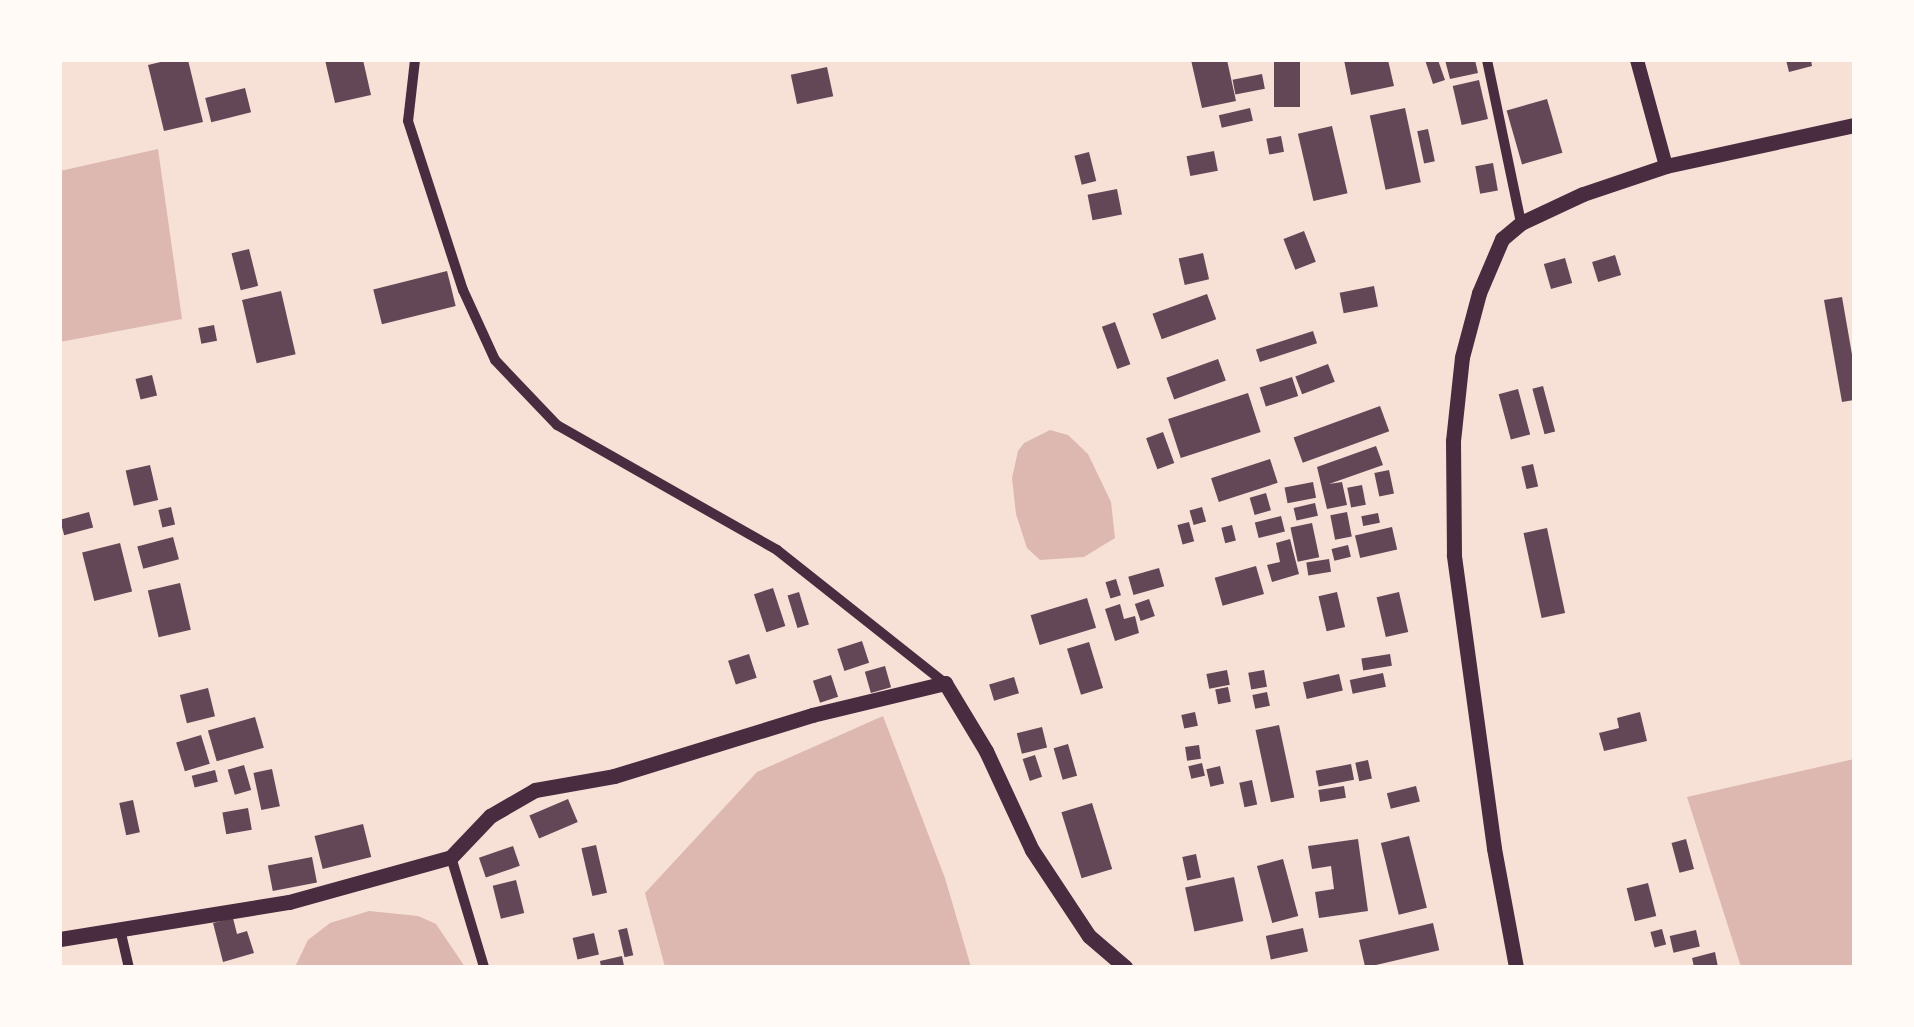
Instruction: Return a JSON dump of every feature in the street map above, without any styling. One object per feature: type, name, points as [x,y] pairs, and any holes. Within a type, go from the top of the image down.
[{"type":"main road","points":[[1516,967],[1494,848],[1454,555],[1453,441],[1462,356],[1479,293],[1502,239],[1522,223],[1583,194],[1666,166],[1854,125]]},
{"type":"main road","points":[[60,939],[289,902],[451,857],[490,816],[535,790],[614,776],[812,716],[945,683],[986,751],[1032,850],[1089,936],[1125,967]]},
{"type":"street","points":[[415,60],[408,121],[463,290],[495,360],[557,425],[777,550],[945,683]]},
{"type":"street","points":[[1487,60],[1522,223]]},
{"type":"street","points":[[1637,60],[1666,166]]},
{"type":"street","points":[[451,857],[484,967]]},
{"type":"street","points":[[120,929],[130,967]]},
{"type":"shaded area","points":[[158,149],[182,319],[60,342],[60,171]]},
{"type":"shaded area","points":[[1050,430],[1068,435],[1088,454],[1111,502],[1115,538],[1084,557],[1040,560],[1027,548],[1016,514],[1012,478],[1018,451],[1024,443]]},
{"type":"shaded area","points":[[883,716],[945,878],[971,967],[665,967],[645,893],[757,772]]},
{"type":"shaded area","points":[[1854,759],[1854,967],[1741,967],[1687,797]]},
{"type":"shaded area","points":[[369,911],[418,916],[436,924],[465,967],[295,967],[308,940],[330,923]]},
{"type":"building","points":[[188,60],[203,122],[164,131],[148,65]]},
{"type":"building","points":[[325,60],[363,60],[371,95],[335,103]]},
{"type":"building","points":[[1191,60],[1227,60],[1236,101],[1202,108]]},
{"type":"building","points":[[1274,60],[1300,60],[1300,107],[1274,107]]},
{"type":"building","points":[[1344,60],[1388,60],[1394,86],[1351,95]]},
{"type":"building","points":[[1425,60],[1438,60],[1445,80],[1433,84]]},
{"type":"building","points":[[1445,60],[1475,60],[1478,73],[1450,79]]},
{"type":"building","points":[[1786,60],[1811,60],[1812,66],[1789,72]]},
{"type":"building","points":[[827,67],[833,96],[797,104],[791,75]]},
{"type":"building","points":[[1262,74],[1265,89],[1235,94],[1233,80]]},
{"type":"building","points":[[1479,80],[1488,119],[1462,125],[1453,86]]},
{"type":"building","points":[[245,88],[251,112],[211,122],[205,98]]},
{"type":"building","points":[[1547,99],[1562,153],[1522,164],[1507,111]]},
{"type":"building","points":[[1250,108],[1253,121],[1222,128],[1219,115]]},
{"type":"building","points":[[1405,108],[1421,182],[1386,190],[1370,115]]},
{"type":"building","points":[[1332,126],[1348,193],[1313,201],[1298,134]]},
{"type":"building","points":[[1428,129],[1435,161],[1424,164],[1417,131]]},
{"type":"building","points":[[1281,136],[1284,152],[1269,155],[1266,139]]},
{"type":"building","points":[[1214,151],[1218,171],[1190,176],[1187,156]]},
{"type":"building","points":[[1089,152],[1096,181],[1082,185],[1074,156]]},
{"type":"building","points":[[1493,163],[1498,191],[1480,194],[1475,166]]},
{"type":"building","points":[[1117,189],[1122,215],[1093,220],[1088,195]]},
{"type":"building","points":[[1304,231],[1316,262],[1295,270],[1283,239]]},
{"type":"building","points":[[249,249],[258,286],[241,290],[232,253]]},
{"type":"building","points":[[1203,253],[1209,279],[1185,285],[1179,259]]},
{"type":"building","points":[[1615,255],[1621,275],[1598,282],[1592,262]]},
{"type":"building","points":[[1565,258],[1572,283],[1551,289],[1544,264]]},
{"type":"building","points":[[447,271],[456,306],[382,324],[373,289]]},
{"type":"building","points":[[1374,286],[1378,307],[1344,313],[1340,293]]},
{"type":"building","points":[[281,291],[296,354],[257,363],[242,300]]},
{"type":"building","points":[[1207,294],[1216,319],[1162,339],[1152,314]]},
{"type":"building","points":[[1842,297],[1854,366],[1854,400],[1842,402],[1824,300]]},
{"type":"building","points":[[1115,322],[1130,364],[1117,369],[1102,327]]},
{"type":"building","points":[[214,325],[217,341],[201,344],[198,328]]},
{"type":"building","points":[[1313,331],[1317,343],[1260,362],[1256,350]]},
{"type":"building","points":[[1218,359],[1226,381],[1174,399],[1166,378]]},
{"type":"building","points":[[1328,364],[1335,382],[1302,394],[1295,377]]},
{"type":"building","points":[[152,375],[157,395],[141,399],[136,379]]},
{"type":"building","points":[[1292,377],[1298,396],[1266,407],[1260,388]]},
{"type":"building","points":[[1543,386],[1555,431],[1545,434],[1532,389]]},
{"type":"building","points":[[1518,389],[1530,434],[1511,440],[1499,394]]},
{"type":"building","points":[[1248,393],[1261,432],[1181,458],[1168,419]]},
{"type":"building","points":[[1380,406],[1389,431],[1303,463],[1294,437]]},
{"type":"building","points":[[1163,432],[1174,463],[1157,469],[1146,438]]},
{"type":"building","points":[[1376,446],[1383,465],[1329,484],[1342,482],[1347,505],[1327,509],[1317,467]]},
{"type":"building","points":[[1270,459],[1278,483],[1219,502],[1211,478]]},
{"type":"building","points":[[1533,464],[1538,486],[1526,489],[1521,467]]},
{"type":"building","points":[[150,465],[158,500],[134,506],[126,471]]},
{"type":"building","points":[[1389,470],[1394,493],[1379,497],[1374,473]]},
{"type":"building","points":[[1313,482],[1316,498],[1288,503],[1285,488]]},
{"type":"building","points":[[1362,485],[1366,505],[1351,507],[1347,488]]},
{"type":"building","points":[[1266,493],[1271,510],[1255,515],[1250,498]]},
{"type":"building","points":[[1315,503],[1318,516],[1296,521],[1294,508]]},
{"type":"building","points":[[171,507],[175,525],[162,527],[158,510]]},
{"type":"building","points":[[1202,507],[1206,521],[1194,525],[1190,511]]},
{"type":"building","points":[[89,512],[93,527],[64,535],[60,520]]},
{"type":"building","points":[[1347,512],[1352,537],[1335,540],[1330,515]]},
{"type":"building","points":[[1378,513],[1380,523],[1363,526],[1361,516]]},
{"type":"building","points":[[1281,516],[1285,532],[1259,538],[1255,523]]},
{"type":"building","points":[[1189,522],[1194,541],[1183,544],[1177,525]]},
{"type":"building","points":[[1312,523],[1319,557],[1298,562],[1290,528]]},
{"type":"building","points":[[1232,525],[1236,541],[1225,543],[1221,528]]},
{"type":"building","points":[[1392,527],[1397,549],[1360,558],[1355,536]]},
{"type":"building","points":[[1547,528],[1565,613],[1542,618],[1524,533]]},
{"type":"building","points":[[173,537],[179,559],[143,569],[137,547]]},
{"type":"building","points":[[1290,539],[1299,574],[1272,582],[1267,565],[1280,562],[1276,543]]},
{"type":"building","points":[[120,543],[132,592],[94,601],[82,552]]},
{"type":"building","points":[[1348,545],[1351,557],[1334,561],[1332,549]]},
{"type":"building","points":[[1329,559],[1331,572],[1308,575],[1306,563]]},
{"type":"building","points":[[1256,566],[1264,594],[1223,606],[1215,578]]},
{"type":"building","points":[[1159,568],[1164,586],[1133,595],[1128,577]]},
{"type":"building","points":[[1116,579],[1121,595],[1110,598],[1105,582]]},
{"type":"building","points":[[180,583],[191,630],[159,637],[148,590]]},
{"type":"building","points":[[773,588],[785,626],[766,632],[754,594]]},
{"type":"building","points":[[799,592],[809,625],[797,628],[788,596]]},
{"type":"building","points":[[1337,592],[1345,627],[1327,631],[1318,596]]},
{"type":"building","points":[[1399,592],[1408,632],[1386,637],[1377,597]]},
{"type":"building","points":[[1087,598],[1096,628],[1040,645],[1031,615]]},
{"type":"building","points":[[1149,599],[1155,616],[1141,621],[1135,604]]},
{"type":"building","points":[[1120,604],[1124,619],[1135,616],[1139,633],[1115,641],[1105,609]]},
{"type":"building","points":[[862,641],[869,663],[844,671],[837,649]]},
{"type":"building","points":[[1089,642],[1103,688],[1081,695],[1067,649]]},
{"type":"building","points":[[749,654],[757,678],[736,685],[728,661]]},
{"type":"building","points":[[1390,654],[1392,666],[1363,670],[1361,659]]},
{"type":"building","points":[[885,666],[891,687],[871,693],[865,672]]},
{"type":"building","points":[[1227,670],[1230,685],[1209,689],[1206,674]]},
{"type":"building","points":[[1264,670],[1267,687],[1251,690],[1248,673]]},
{"type":"building","points":[[1383,673],[1386,687],[1353,694],[1350,680]]},
{"type":"building","points":[[1339,674],[1343,691],[1307,699],[1303,682]]},
{"type":"building","points":[[831,675],[838,697],[820,703],[813,681]]},
{"type":"building","points":[[1014,677],[1019,693],[994,701],[989,685]]},
{"type":"building","points":[[1228,687],[1231,702],[1218,704],[1215,689]]},
{"type":"building","points":[[208,688],[215,716],[187,723],[180,695]]},
{"type":"building","points":[[1267,692],[1270,706],[1255,709],[1252,695]]},
{"type":"building","points":[[1195,712],[1198,726],[1184,729],[1181,715]]},
{"type":"building","points":[[1640,712],[1647,741],[1604,751],[1599,733],[1619,728],[1617,718]]},
{"type":"building","points":[[255,717],[264,748],[217,761],[208,731]]},
{"type":"building","points":[[1279,725],[1294,797],[1271,802],[1256,730]]},
{"type":"building","points":[[1042,727],[1047,747],[1022,754],[1017,733]]},
{"type":"building","points":[[201,735],[210,764],[185,771],[176,743]]},
{"type":"building","points":[[1068,744],[1077,776],[1063,780],[1054,748]]},
{"type":"building","points":[[1199,745],[1201,759],[1187,761],[1185,747]]},
{"type":"building","points":[[1035,755],[1042,777],[1030,781],[1023,759]]},
{"type":"building","points":[[1368,760],[1372,779],[1359,781],[1355,763]]},
{"type":"building","points":[[1202,763],[1205,776],[1191,779],[1188,766]]},
{"type":"building","points":[[1351,764],[1354,780],[1319,787],[1316,771]]},
{"type":"building","points":[[244,765],[251,790],[235,795],[228,770]]},
{"type":"building","points":[[1220,766],[1224,784],[1210,787],[1206,769]]},
{"type":"building","points":[[272,769],[280,806],[261,810],[253,773]]},
{"type":"building","points":[[215,770],[218,782],[195,787],[192,776]]},
{"type":"building","points":[[1252,780],[1257,804],[1244,807],[1239,783]]},
{"type":"building","points":[[1344,786],[1346,798],[1320,802],[1318,790]]},
{"type":"building","points":[[1416,786],[1420,802],[1391,809],[1387,793]]},
{"type":"building","points":[[568,799],[578,822],[539,838],[529,815]]},
{"type":"building","points":[[133,800],[140,832],[126,835],[119,803]]},
{"type":"building","points":[[1092,803],[1112,869],[1082,878],[1061,812]]},
{"type":"building","points":[[248,808],[252,830],[226,834],[222,813]]},
{"type":"building","points":[[363,824],[371,857],[323,869],[314,836]]},
{"type":"building","points":[[1409,836],[1427,908],[1399,915],[1381,843]]},
{"type":"building","points":[[1358,839],[1368,911],[1319,918],[1315,892],[1334,889],[1331,866],[1312,869],[1308,846]]},
{"type":"building","points":[[1686,839],[1694,869],[1680,873],[1672,843]]},
{"type":"building","points":[[596,845],[607,893],[592,896],[581,848]]},
{"type":"building","points":[[513,846],[520,866],[486,878],[479,858]]},
{"type":"building","points":[[1196,854],[1201,877],[1187,880],[1182,857]]},
{"type":"building","points":[[312,857],[317,883],[273,891],[268,866]]},
{"type":"building","points":[[1283,859],[1298,916],[1272,923],[1257,866]]},
{"type":"building","points":[[1234,877],[1243,921],[1194,931],[1185,887]]},
{"type":"building","points":[[516,880],[524,913],[501,919],[493,886]]},
{"type":"building","points":[[1648,883],[1656,916],[1635,921],[1627,888]]},
{"type":"building","points":[[233,918],[237,934],[247,931],[254,953],[223,962],[213,923]]},
{"type":"building","points":[[1433,923],[1439,950],[1365,967],[1359,940]]},
{"type":"building","points":[[627,928],[633,955],[625,957],[618,930]]},
{"type":"building","points":[[1303,928],[1308,951],[1271,959],[1266,936]]},
{"type":"building","points":[[1662,929],[1666,944],[1655,948],[1650,932]]},
{"type":"building","points":[[1696,930],[1700,947],[1674,953],[1670,936]]},
{"type":"building","points":[[594,933],[599,954],[578,959],[573,938]]},
{"type":"building","points":[[1715,952],[1718,967],[1694,967],[1692,958]]},
{"type":"building","points":[[622,956],[624,966],[601,967],[600,961]]}]
